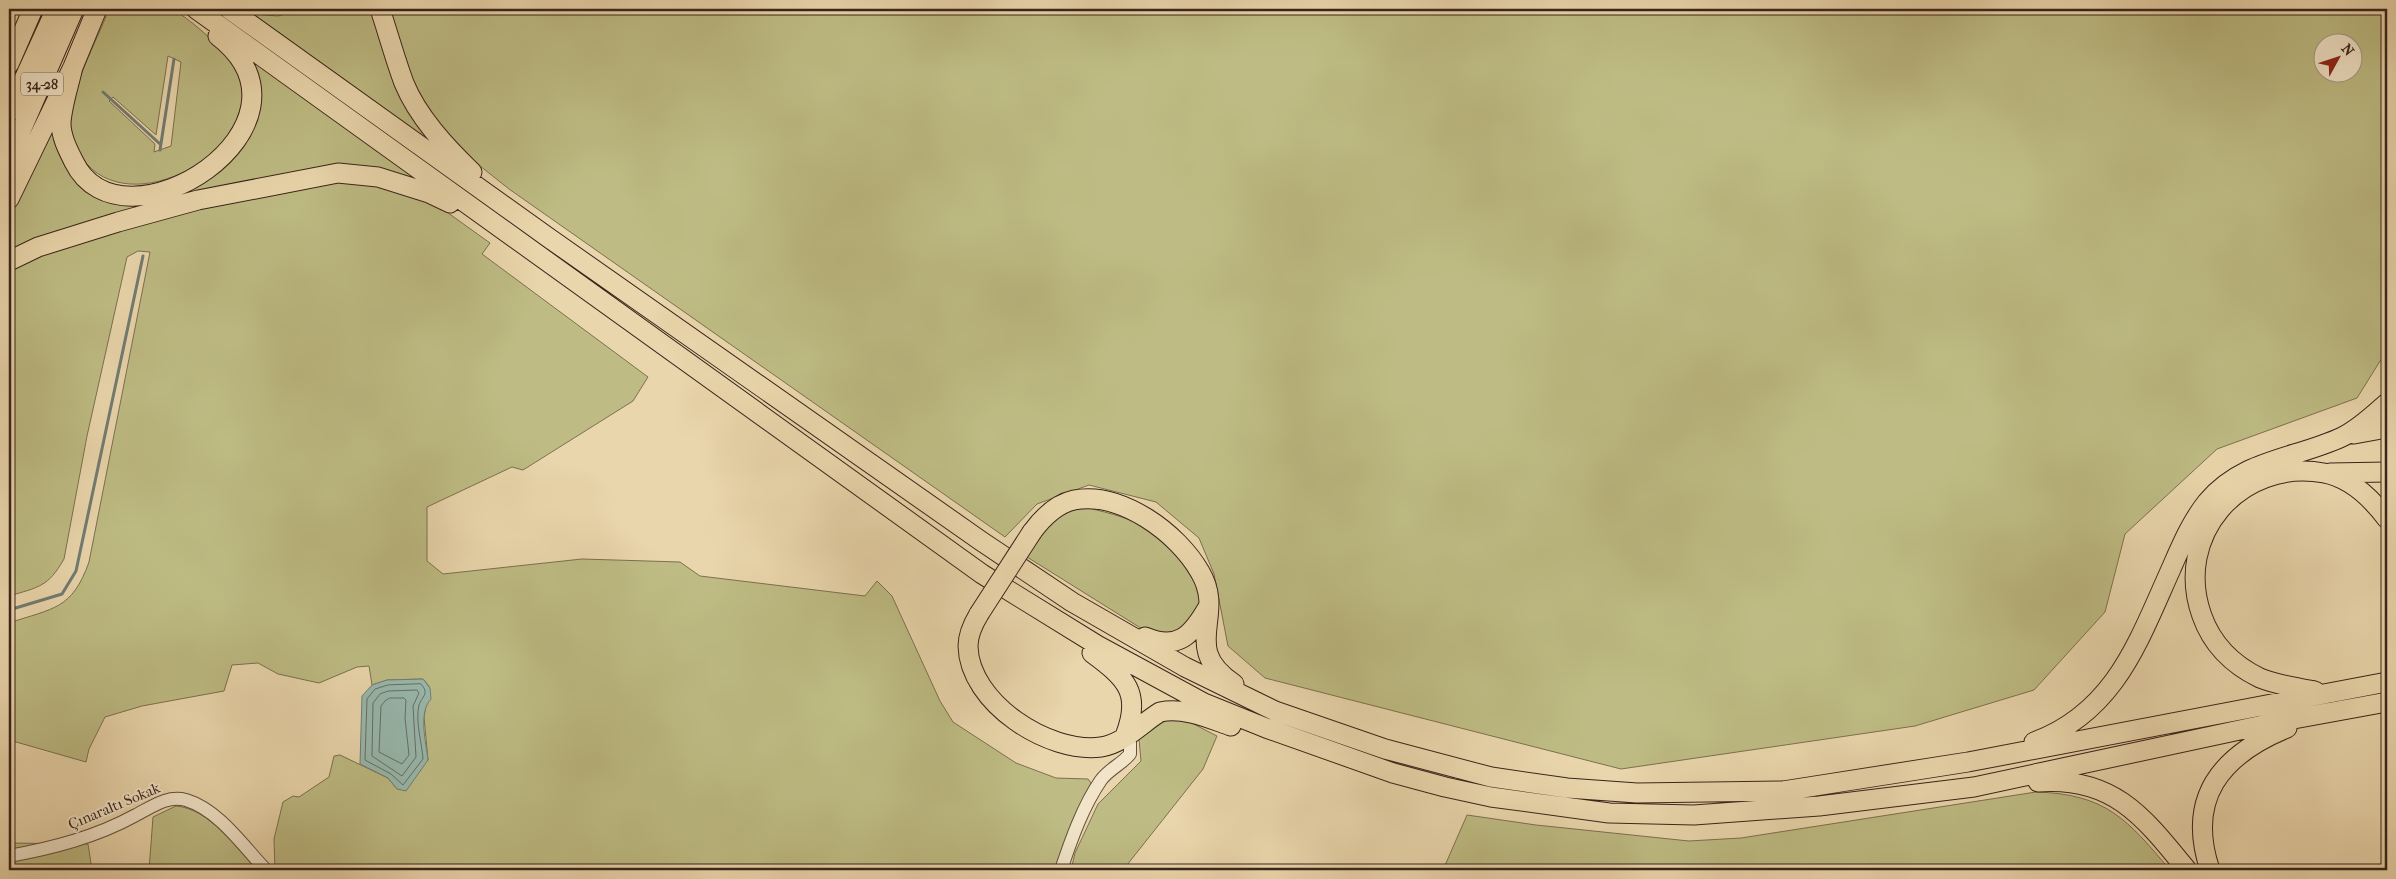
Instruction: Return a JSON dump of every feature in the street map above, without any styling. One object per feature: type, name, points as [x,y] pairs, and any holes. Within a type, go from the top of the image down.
[{"type":"highway","points":[[9,42],[33,9]]},
{"type":"highway","points":[[9,64],[33,9]]},
{"type":"highway","name":"34-28","points":[[9,112],[56,9]]},
{"type":"highway","name":"34-28","points":[[9,158],[74,9]]},
{"type":"highway","points":[[9,199],[73,67],[97,9]]},
{"type":"highway","points":[[73,67],[61,122],[63,134],[77,169],[90,182],[103,190],[137,197],[176,187],[194,179],[222,158],[236,140],[248,118],[251,87],[247,73],[238,56],[186,9]]},
{"type":"highway","points":[[196,9],[982,574],[1122,677],[1128,686],[1133,704],[1125,736]]},
{"type":"highway","points":[[229,9],[549,238],[981,542],[1072,602],[1185,667],[1275,711],[1385,749],[1491,778],[1566,788],[1637,793],[1782,790],[1968,762],[2387,682]]},
{"type":"highway","points":[[380,9],[405,84],[428,122],[448,149],[549,238]]},
{"type":"highway","points":[[9,261],[38,247],[198,200],[338,173],[378,177],[402,183],[486,219]]},
{"type":"highway","points":[[2342,437],[2358,428],[2387,403]]},
{"type":"highway","points":[[1968,762],[2043,738],[2073,723],[2099,702],[2120,674],[2196,517],[2220,489],[2259,465],[2342,437],[2387,428]]},
{"type":"highway","points":[[2329,693],[2287,686],[2261,678],[2243,668],[2226,655],[2214,642],[2204,623],[2196,601],[2194,582],[2198,548],[2206,530],[2236,492],[2270,476],[2297,472],[2387,472]]},
{"type":"highway","points":[[2324,473],[2340,479],[2367,496],[2387,519]]},
{"type":"highway","points":[[1275,711],[1224,676],[1212,664],[1206,649],[1205,639],[1209,604],[1208,587],[1201,573],[1180,544],[1166,531],[1152,522],[1120,506],[1097,500],[1074,500],[1056,507],[1047,514],[1032,532],[979,614],[969,636],[970,656],[981,683],[1006,713],[1044,737],[1071,746],[1101,747],[1117,742],[1160,712],[1178,710],[1278,742],[1393,773],[1491,796],[1609,813],[1694,814],[1818,806],[1974,787],[2056,781],[2072,782],[2100,789],[2114,796],[2141,816],[2187,870]]},
{"type":"highway","points":[[982,574],[1097,645],[1204,703],[1266,728],[1393,773]]},
{"type":"highway","points":[[1072,602],[1147,638],[1169,643],[1190,633],[1209,604]]},
{"type":"highway","points":[[1974,787],[2387,702]]},
{"type":"highway","points":[[2210,870],[2202,847],[2201,830],[2209,793],[2218,776],[2245,749],[2317,715]]},
{"type":"street","points":[[1061,870],[1069,846],[1099,784],[1108,772],[1130,754],[1130,743],[1125,736]]},
{"type":"street","name":"Çınaraltı Sokak","points":[[9,856],[70,843],[134,817],[168,799],[176,798],[193,803],[218,819],[266,870]]},
{"type":"shaded area","points":[[165,8],[175,11],[191,22],[221,49],[241,75],[242,103],[232,129],[213,152],[187,170],[159,181],[130,184],[103,177],[77,151],[69,127],[71,109],[79,80],[109,9]],"holes":[[[168,56],[181,62],[171,146],[154,152],[155,144],[109,101],[113,97],[156,135]]]},
{"type":"shaded area","points":[[303,9],[374,9],[426,130],[420,134],[253,14],[278,16]]},
{"type":"shaded area","points":[[386,9],[2387,9],[2387,350],[2357,398],[2217,449],[2125,534],[2105,612],[2034,690],[1915,726],[1621,769],[1265,678],[1228,646],[1214,574],[1199,538],[1156,502],[1089,485],[1037,504],[1005,537],[509,189],[460,150],[438,127],[406,71]]},
{"type":"shaded area","points":[[247,57],[415,178],[334,169],[9,254],[9,212],[58,117],[63,158],[72,175],[86,188],[131,205],[161,201],[190,190],[224,168],[249,138],[259,102]]},
{"type":"shaded area","points":[[335,181],[371,181],[437,205],[490,243],[482,254],[648,377],[633,401],[523,470],[512,467],[427,507],[427,561],[443,574],[582,559],[680,562],[700,576],[865,596],[877,581],[892,596],[940,701],[953,722],[1016,763],[1056,778],[1088,779],[1091,783],[1054,870],[275,870],[274,839],[283,802],[293,796],[299,797],[329,777],[334,756],[340,755],[388,778],[397,789],[428,760],[424,717],[429,686],[423,679],[387,680],[372,685],[369,666],[357,667],[319,683],[278,674],[258,663],[232,665],[224,691],[142,706],[105,717],[89,749],[86,762],[9,740],[9,623],[59,605],[76,590],[89,562],[150,252],[138,251],[127,257],[87,436],[64,559],[53,575],[42,585],[9,596],[9,268],[44,251],[206,204]]},
{"type":"shaded area","points":[[1088,508],[1122,517],[1146,527],[1173,551],[1193,578],[1199,593],[1197,611],[1187,625],[1179,630],[1162,635],[1149,633],[1027,557],[1044,530],[1057,517],[1075,510]]},
{"type":"shaded area","points":[[1182,718],[1217,736],[1203,769],[1123,870],[1071,870],[1075,853],[1098,804],[1141,761],[1139,739],[1158,723]]},
{"type":"shaded area","points":[[2036,792],[2060,794],[2098,804],[2127,823],[2170,870],[1443,870],[1467,815],[1536,825],[1689,841],[1741,838]]},
{"type":"shaded area","points":[[176,806],[200,814],[211,822],[231,840],[257,870],[149,870],[153,817]]},
{"type":"shaded area","points":[[9,843],[88,844],[92,870],[9,870]]},
{"type":"water","points":[[423,679],[430,688],[431,699],[427,705],[424,720],[428,760],[406,791],[397,789],[388,778],[360,764],[362,696],[372,685],[387,680]]},
{"type":"waterway","points":[[160,150],[174,59]]},
{"type":"waterway","points":[[103,92],[160,144]]},
{"type":"waterway","points":[[9,610],[62,594],[76,571],[143,256]]}]
